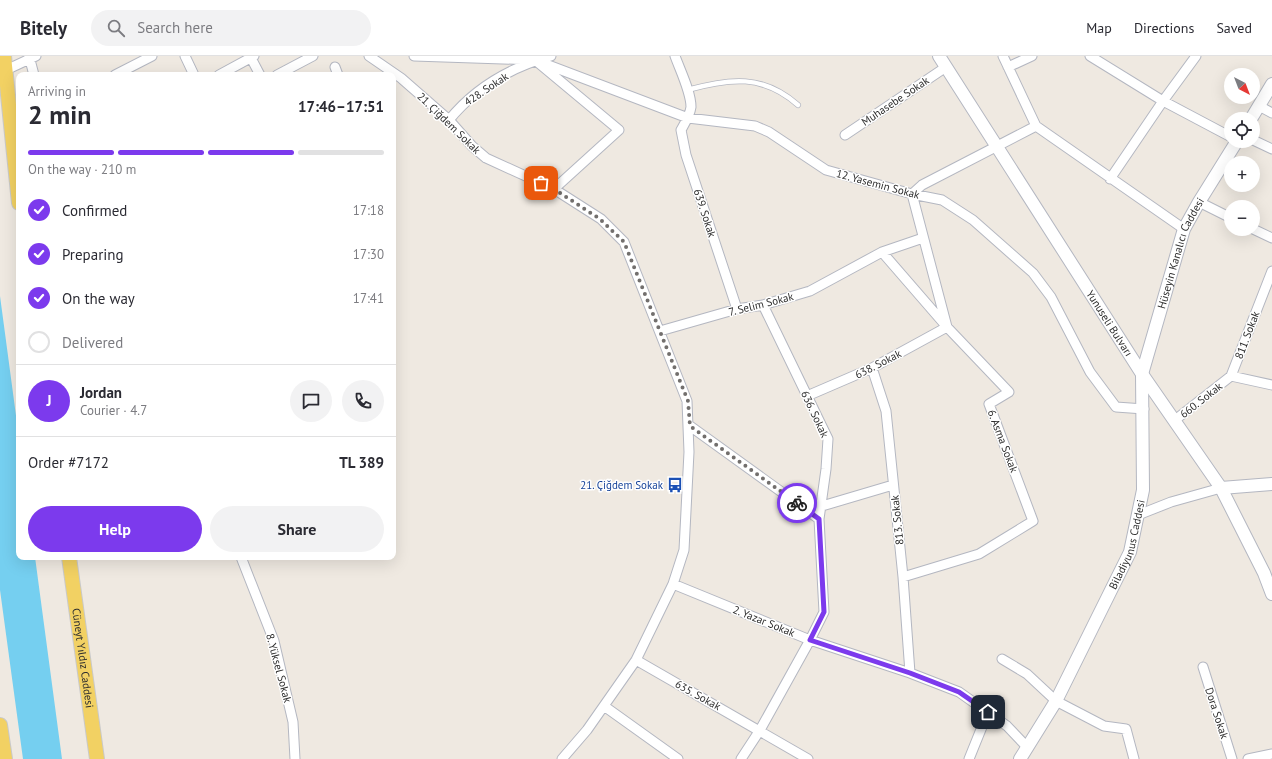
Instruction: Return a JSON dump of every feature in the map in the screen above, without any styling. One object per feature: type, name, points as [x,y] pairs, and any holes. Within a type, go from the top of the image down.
[{"type":"main road","points":[[4,56],[16,172]]},
{"type":"main road","name":"Yunuseli Bulvarı","points":[[939,56],[1142,374],[1221,488],[1268,573],[1272,594]]},
{"type":"main road","points":[[1255,112],[1272,84]]},
{"type":"main road","name":"Hüseyin Kanalıcı Caddesi","points":[[1142,374],[1184,229],[1233,148]]},
{"type":"main road","name":"Biladiyunus Caddesi","points":[[1020,759],[1056,701],[1130,552],[1143,490],[1144,409],[1142,374]]},
{"type":"main road","points":[[1221,488],[1272,484]]},
{"type":"main road","name":"Cüneyt Yıldız Caddesi","points":[[69,560],[97,759]]},
{"type":"main road","points":[[0,724],[5,759]]},
{"type":"street","points":[[133,71],[152,56]]},
{"type":"street","points":[[185,56],[193,72]]},
{"type":"street","points":[[283,72],[313,56]]},
{"type":"street","name":"21. Çiğdem Sokak","points":[[369,56],[388,72]]},
{"type":"street","points":[[414,56],[536,58],[619,130],[554,189]]},
{"type":"street","name":"428. Sokak","points":[[449,120],[461,106],[481,90],[504,75],[536,58],[551,56]]},
{"type":"street","name":"639. Sokak","points":[[675,56],[691,106],[688,118],[681,130],[686,155],[737,309]]},
{"type":"street","points":[[1002,56],[1036,126],[1110,179],[1184,229]]},
{"type":"street","points":[[1008,67],[1032,56]]},
{"type":"street","points":[[1090,56],[1163,101],[1224,133]]},
{"type":"street","points":[[1110,179],[1163,101],[1196,56]]},
{"type":"street","points":[[6,70],[31,57],[34,72]]},
{"type":"street","points":[[225,72],[253,57],[259,72]]},
{"type":"street","name":"12. Yasemin Sokak","points":[[536,58],[688,118],[755,126],[769,132],[826,170],[912,194],[942,200],[973,220],[1033,273],[1051,297],[1090,372],[1116,407],[1144,409]]},
{"type":"street","name":"Muhasebe Sokak","points":[[845,135],[946,67]]},
{"type":"street","name":"21. Çiğdem Sokak","points":[[397,80],[449,120],[472,146],[486,158],[554,189],[600,219],[624,242],[688,401],[690,426],[684,550],[673,584],[636,660],[587,730],[562,759]]},
{"type":"street","points":[[1259,106],[1272,113]]},
{"type":"street","points":[[947,327],[912,194],[922,185],[1036,126]]},
{"type":"street","points":[[1260,143],[1272,149]]},
{"type":"street","points":[[1199,202],[1224,214]]},
{"type":"street","points":[[1260,232],[1272,238]]},
{"type":"street","name":"7. Selim Sokak","points":[[660,331],[737,309],[763,305],[810,291],[882,252],[923,238]]},
{"type":"street","name":"6. Asma Sokak","points":[[882,252],[947,327],[1009,392],[989,404],[1033,521],[979,554],[903,577]]},
{"type":"street","name":"811. Sokak","points":[[1231,376],[1272,271]]},
{"type":"street","name":"636. Sokak","points":[[760,730],[824,612],[819,519],[822,506],[828,439],[763,305]]},
{"type":"street","name":"638. Sokak","points":[[807,396],[872,368],[947,327]]},
{"type":"street","name":"813. Sokak","points":[[872,368],[886,411],[903,577],[910,673]]},
{"type":"street","name":"660. Sokak","points":[[1175,420],[1231,376],[1272,384]]},
{"type":"street","points":[[690,426],[819,519]]},
{"type":"street","points":[[822,506],[893,485]]},
{"type":"street","points":[[1138,515],[1171,502],[1221,488]]},
{"type":"street","name":"8. Yüksel Sokak","points":[[241,560],[274,641],[293,722],[295,759]]},
{"type":"street","name":"2. Yazar Sokak","points":[[673,584],[810,640],[910,673],[959,692],[1007,726],[1028,748]]},
{"type":"street","name":"635. Sokak","points":[[636,660],[808,759]]},
{"type":"street","points":[[1002,660],[1027,674],[1056,701],[1104,726],[1126,729],[1134,759]]},
{"type":"street","name":"Dora Sokak","points":[[1203,667],[1232,759]]},
{"type":"street","points":[[604,706],[678,759]]},
{"type":"street","points":[[968,759],[988,712]]},
{"type":"street","points":[[741,759],[760,730]]},
{"type":"street","points":[[1248,759],[1272,754]]},
{"type":"lane","points":[[687,90],[735,80],[754,81],[776,89],[798,105]]},
{"type":"water","points":[[0,296],[16,416],[16,560],[35,560],[62,759],[23,759],[0,590]]},
{"type":"way so far","points":[[541,183],[554,189],[600,219],[624,242],[688,401],[690,426],[797,503]]},
{"type":"place","name":"21. Çiğdem Sokak","points":[[675,485]]},
{"type":"route","points":[[797,503],[819,519],[824,612],[810,640],[910,673],[959,692],[988,712]]}]
